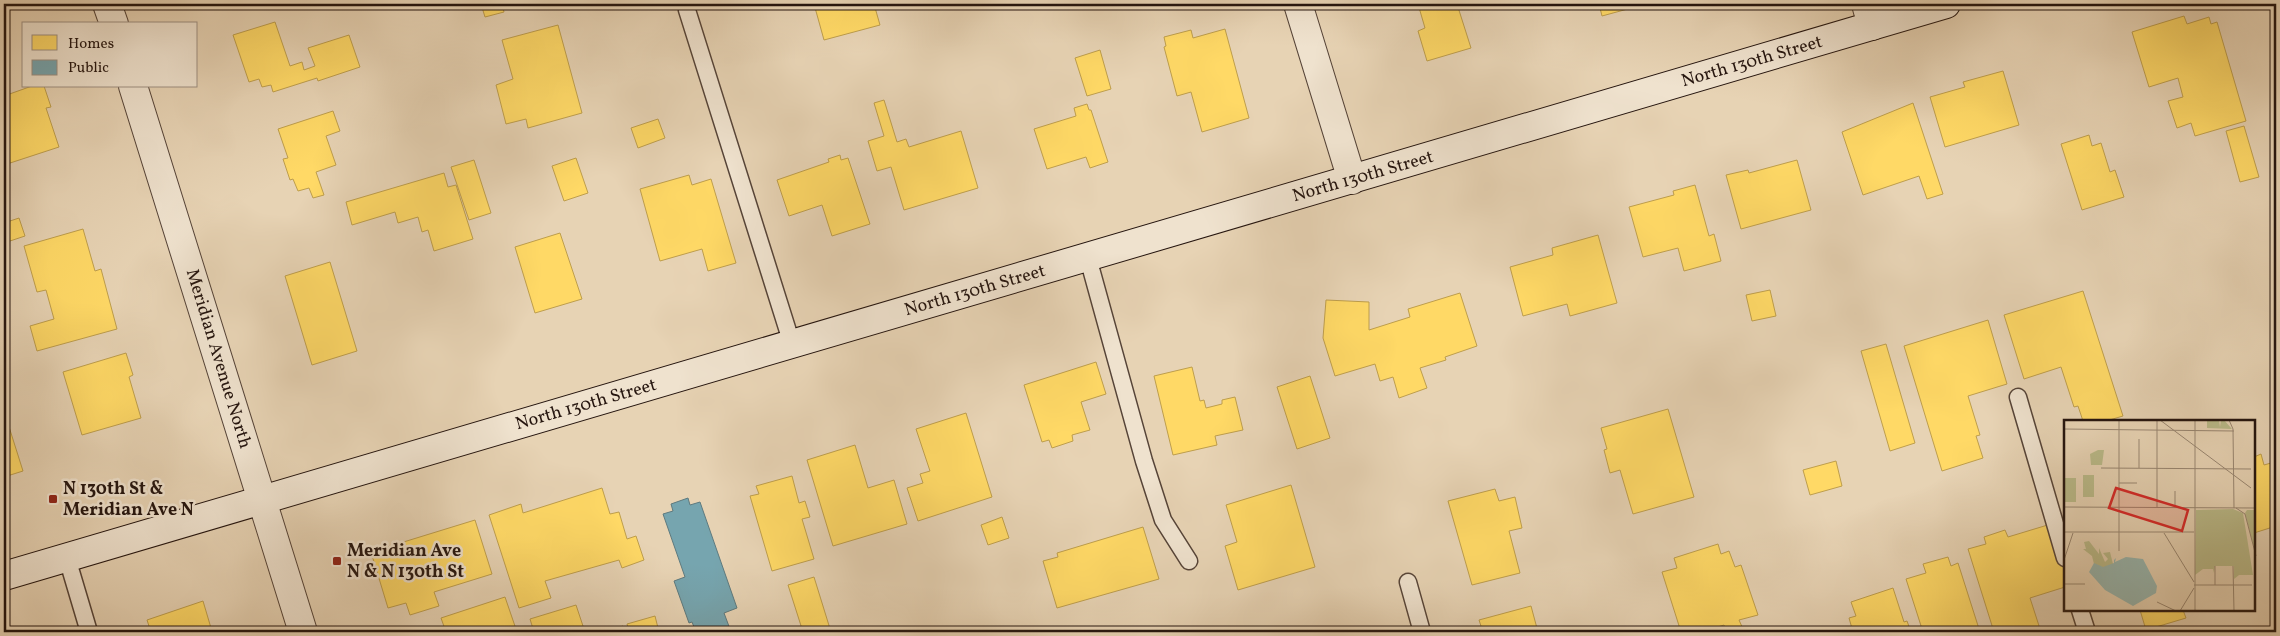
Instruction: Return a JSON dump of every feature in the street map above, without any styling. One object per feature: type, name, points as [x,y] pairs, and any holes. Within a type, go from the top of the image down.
[{"type":"main road","points":[[107,4],[113,22]]},
{"type":"main road","points":[[1298,4],[1352,180]]},
{"type":"main road","name":"North 130th Street","points":[[4,576],[1352,180],[1869,15],[1946,4]]},
{"type":"main road","name":"Meridian Avenue North","points":[[134,88],[303,632]]},
{"type":"lane","points":[[687,10],[792,344]]},
{"type":"lane","points":[[1088,258],[1144,461],[1163,520],[1189,561]]},
{"type":"lane","points":[[2018,397],[2064,555]]},
{"type":"lane","points":[[66,558],[89,632]]},
{"type":"lane","points":[[1408,582],[1422,632]]},
{"type":"lane","points":[[2080,611],[2087,632]]},
{"type":"building: Homes","points":[[481,4],[502,4],[504,12],[485,17]]},
{"type":"building: Homes","points":[[814,4],[874,4],[880,25],[824,40]]},
{"type":"building: Homes","points":[[1418,4],[1457,4],[1471,48],[1427,61],[1418,31],[1425,28]]},
{"type":"building: Homes","points":[[1599,4],[1646,4],[1602,16]]},
{"type":"building: Homes","points":[[2184,16],[2187,24],[2209,17],[2211,24],[2217,22],[2246,121],[2195,136],[2191,123],[2177,128],[2168,101],[2183,97],[2178,78],[2149,87],[2132,32]]},
{"type":"building: Homes","points":[[275,22],[290,66],[302,62],[304,70],[315,66],[308,48],[349,35],[360,67],[318,81],[317,78],[273,92],[271,85],[262,87],[259,79],[249,82],[233,35]]},
{"type":"building: Homes","points":[[558,25],[582,113],[528,128],[526,119],[506,124],[496,85],[513,79],[502,40]]},
{"type":"building: Homes","points":[[1225,29],[1249,118],[1202,132],[1191,92],[1177,96],[1164,47],[1166,46],[1164,37],[1191,30],[1193,38]]},
{"type":"building: Homes","points":[[1100,50],[1111,89],[1087,96],[1075,58]]},
{"type":"building: Homes","points":[[2003,71],[2019,125],[1945,147],[1930,97],[1965,87],[1963,82]]},
{"type":"building: Homes","points":[[26,88],[45,88],[51,107],[46,108],[59,147],[4,165],[4,96]]},
{"type":"building: Homes","points":[[884,100],[897,142],[906,139],[909,147],[961,131],[978,188],[904,210],[891,167],[877,171],[868,141],[884,136],[874,103]]},
{"type":"building: Homes","points":[[1913,103],[1943,194],[1927,199],[1919,176],[1863,195],[1842,132]]},
{"type":"building: Homes","points":[[1087,104],[1089,110],[1091,110],[1108,162],[1090,168],[1086,157],[1047,169],[1034,129],[1076,116],[1074,108]]},
{"type":"building: Homes","points":[[333,111],[340,131],[326,136],[336,165],[316,172],[324,195],[313,198],[309,188],[298,191],[293,179],[290,180],[283,159],[288,158],[278,129]]},
{"type":"building: Homes","points":[[658,119],[665,138],[638,148],[631,128]]},
{"type":"building: Homes","points":[[2244,126],[2259,177],[2240,182],[2226,131]]},
{"type":"building: Homes","points":[[2089,135],[2092,146],[2101,143],[2110,172],[2115,170],[2124,197],[2082,210],[2061,144]]},
{"type":"building: Homes","points":[[840,155],[841,160],[848,158],[870,224],[832,236],[822,205],[789,216],[777,180],[829,162],[828,159]]},
{"type":"building: Homes","points":[[576,158],[588,193],[564,201],[552,166]]},
{"type":"building: Homes","points":[[474,160],[491,213],[469,220],[451,167]]},
{"type":"building: Homes","points":[[1797,160],[1811,210],[1741,229],[1726,175],[1748,170],[1749,173]]},
{"type":"building: Homes","points":[[444,173],[448,187],[456,185],[473,239],[434,251],[428,230],[422,232],[418,217],[398,223],[395,212],[352,225],[346,202]]},
{"type":"building: Homes","points":[[689,175],[692,185],[711,179],[736,263],[708,271],[702,249],[660,261],[640,189]]},
{"type":"building: Homes","points":[[1695,185],[1709,236],[1714,234],[1721,261],[1684,271],[1678,248],[1643,257],[1629,207],[1674,195],[1673,191]]},
{"type":"building: Homes","points":[[19,218],[25,236],[4,243],[4,223]]},
{"type":"building: Homes","points":[[83,229],[95,271],[101,269],[117,329],[37,351],[30,326],[54,319],[46,290],[37,292],[24,246]]},
{"type":"building: Homes","points":[[560,233],[582,299],[535,313],[515,247]]},
{"type":"building: Homes","points":[[1598,235],[1617,303],[1570,316],[1567,304],[1523,316],[1510,267],[1553,255],[1552,248]]},
{"type":"building: Homes","points":[[330,262],[357,351],[312,365],[285,276]]},
{"type":"building: Homes","points":[[1770,290],[1776,316],[1752,321],[1746,295]]},
{"type":"building: Homes","points":[[2083,291],[2123,416],[2109,420],[2083,420],[2078,406],[2074,407],[2061,367],[2024,379],[2004,315]]},
{"type":"building: Homes","points":[[1460,293],[1477,346],[1445,357],[1446,360],[1420,368],[1427,388],[1399,398],[1393,377],[1380,381],[1375,364],[1335,376],[1323,338],[1326,300],[1369,302],[1369,330],[1410,317],[1408,309]]},
{"type":"building: Homes","points":[[1988,320],[2007,384],[1968,396],[1980,435],[1976,436],[1983,458],[1942,471],[1904,346]]},
{"type":"building: Homes","points":[[1886,344],[1915,443],[1890,451],[1861,351]]},
{"type":"building: Homes","points":[[126,353],[133,375],[129,377],[141,418],[82,435],[63,372]]},
{"type":"building: Homes","points":[[1096,362],[1106,394],[1081,402],[1090,430],[1072,435],[1073,441],[1052,448],[1049,440],[1042,442],[1024,385]]},
{"type":"building: Homes","points":[[1192,367],[1200,401],[1204,400],[1206,408],[1222,404],[1222,400],[1235,397],[1243,430],[1215,436],[1217,445],[1173,455],[1154,376]]},
{"type":"building: Homes","points":[[1310,376],[1330,438],[1297,449],[1277,387]]},
{"type":"building: Homes","points":[[1668,409],[1694,497],[1633,514],[1620,470],[1610,473],[1604,450],[1607,449],[1601,428]]},
{"type":"building: Homes","points":[[4,411],[23,471],[4,477]]},
{"type":"building: Homes","points":[[966,413],[992,497],[918,521],[907,488],[923,483],[920,474],[930,471],[916,429]]},
{"type":"building: Homes","points":[[855,445],[868,488],[894,480],[907,524],[833,546],[807,460]]},
{"type":"building: Homes","points":[[2261,454],[2264,465],[2271,463],[2276,478],[2276,526],[2255,533],[2255,457]]},
{"type":"building: Homes","points":[[1836,461],[1842,486],[1810,495],[1803,470]]},
{"type":"building: Homes","points":[[792,476],[799,503],[805,501],[810,517],[802,519],[814,559],[772,571],[750,496],[759,494],[756,486]]},
{"type":"building: Homes","points":[[1291,485],[1315,567],[1238,590],[1225,546],[1237,542],[1226,505]]},
{"type":"building: Homes","points":[[602,488],[610,514],[619,512],[627,539],[636,536],[644,560],[622,568],[619,560],[545,581],[551,598],[519,608],[489,515],[521,504],[523,513]]},
{"type":"building: Homes","points":[[1495,489],[1499,501],[1515,497],[1522,528],[1509,531],[1520,573],[1472,585],[1448,501]]},
{"type":"building: Homes","points":[[1002,517],[1009,538],[988,545],[981,525]]},
{"type":"building: Homes","points":[[475,520],[492,574],[434,592],[439,606],[410,615],[406,603],[388,608],[371,552]]},
{"type":"building: Homes","points":[[2051,524],[2064,565],[2064,587],[2030,598],[2041,632],[1994,632],[1968,549],[1986,544],[1984,537],[2005,530],[2008,537]]},
{"type":"building: Homes","points":[[1143,527],[1159,579],[1057,608],[1043,561],[1058,557],[1057,553]]},
{"type":"building: Homes","points":[[1718,544],[1721,554],[1729,551],[1735,567],[1741,565],[1758,615],[1739,620],[1743,629],[1734,632],[1726,632],[1724,625],[1702,632],[1681,632],[1662,572],[1677,568],[1674,558]]},
{"type":"building: Homes","points":[[1948,557],[1951,566],[1958,563],[1980,632],[1923,632],[1906,579],[1926,573],[1923,564]]},
{"type":"building: Homes","points":[[814,577],[831,632],[803,632],[788,585]]},
{"type":"building: Homes","points":[[1893,588],[1904,622],[1907,621],[1911,632],[1853,632],[1849,618],[1856,616],[1851,602]]},
{"type":"building: Homes","points":[[505,597],[517,632],[446,632],[441,618]]},
{"type":"building: Homes","points":[[203,601],[211,628],[214,627],[215,632],[151,632],[147,620]]},
{"type":"building: Homes","points":[[576,605],[585,632],[534,632],[530,619]]},
{"type":"building: Homes","points":[[1531,606],[1538,632],[1483,632],[1479,620]]},
{"type":"building: Homes","points":[[2140,611],[2183,611],[2186,618],[2146,630]]},
{"type":"building: Homes","points":[[655,616],[659,632],[629,632],[627,624]]},
{"type":"building: Homes","points":[[623,626],[625,632],[603,632]]},
{"type":"building: Public","points":[[688,498],[690,505],[700,502],[737,608],[724,613],[730,629],[722,632],[696,632],[692,622],[689,623],[674,581],[685,577],[663,514],[673,511],[671,504]]},
{"type":"place","name":"N 130th St & Meridian Ave N","points":[[53,499]]},
{"type":"place","name":"Meridian Ave N & N 130th St","points":[[337,561]]}]
